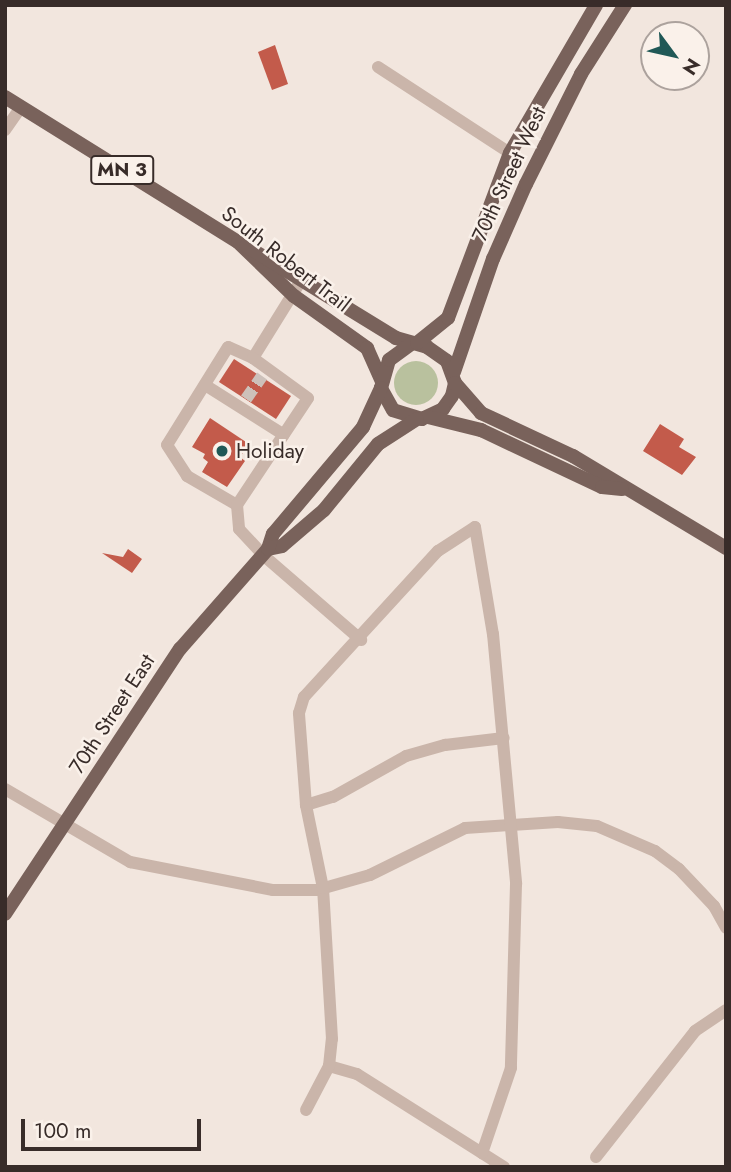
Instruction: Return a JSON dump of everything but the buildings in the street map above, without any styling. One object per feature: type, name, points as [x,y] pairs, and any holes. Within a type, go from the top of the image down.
[{"type":"main road","name":"70th Street West","points":[[414,344],[449,318],[510,153],[596,5]]},
{"type":"main road","name":"70th Street West","points":[[455,377],[493,259],[526,184],[581,74],[625,5]]},
{"type":"main road","name":"South Robert Trail","points":[[5,97],[238,242],[291,294],[367,348],[381,384]]},
{"type":"main road","points":[[238,242],[414,344],[441,355],[481,413],[573,456],[622,489],[726,548]]},
{"type":"main road","points":[[414,344],[389,360],[381,384],[393,410],[481,430],[602,487],[622,489]]},
{"type":"main road","points":[[422,418],[449,402],[455,377]]},
{"type":"main road","name":"70th Street East","points":[[5,914],[180,649],[266,552],[273,534],[363,427],[381,384]]},
{"type":"main road","name":"70th Street East","points":[[266,552],[282,545],[324,510],[378,444],[422,418]]},
{"type":"street","points":[[378,66],[510,153]]},
{"type":"street","points":[[5,130],[21,107]]},
{"type":"street","points":[[253,358],[302,279]]},
{"type":"street","points":[[237,505],[187,476],[167,446],[229,347],[253,358],[264,372],[309,398],[237,505],[239,529],[360,640]]},
{"type":"street","points":[[205,385],[244,404],[284,435]]},
{"type":"street","points":[[306,1110],[329,1066],[331,994],[323,888],[306,805],[299,713],[304,696],[360,640],[438,551],[475,527],[494,634],[513,824],[511,1068],[482,1153]]},
{"type":"street","points":[[306,805],[333,797],[406,756],[445,745],[504,738]]},
{"type":"street","points":[[5,789],[130,862],[243,887],[323,888],[370,875],[441,836],[465,828],[513,824],[579,824],[626,836],[679,869],[714,906],[726,928]]},
{"type":"street","points":[[596,1157],[695,1031],[726,1010]]},
{"type":"street","points":[[329,1066],[357,1074],[503,1167]]},
{"type":"green space","points":[[416,361],[432,367],[438,383],[432,399],[416,405],[400,399],[394,383],[400,367]]},
{"type":"tunnel","points":[[246,399],[262,376]]},
{"type":"place","name":"Holiday","points":[[222,451]]}]
